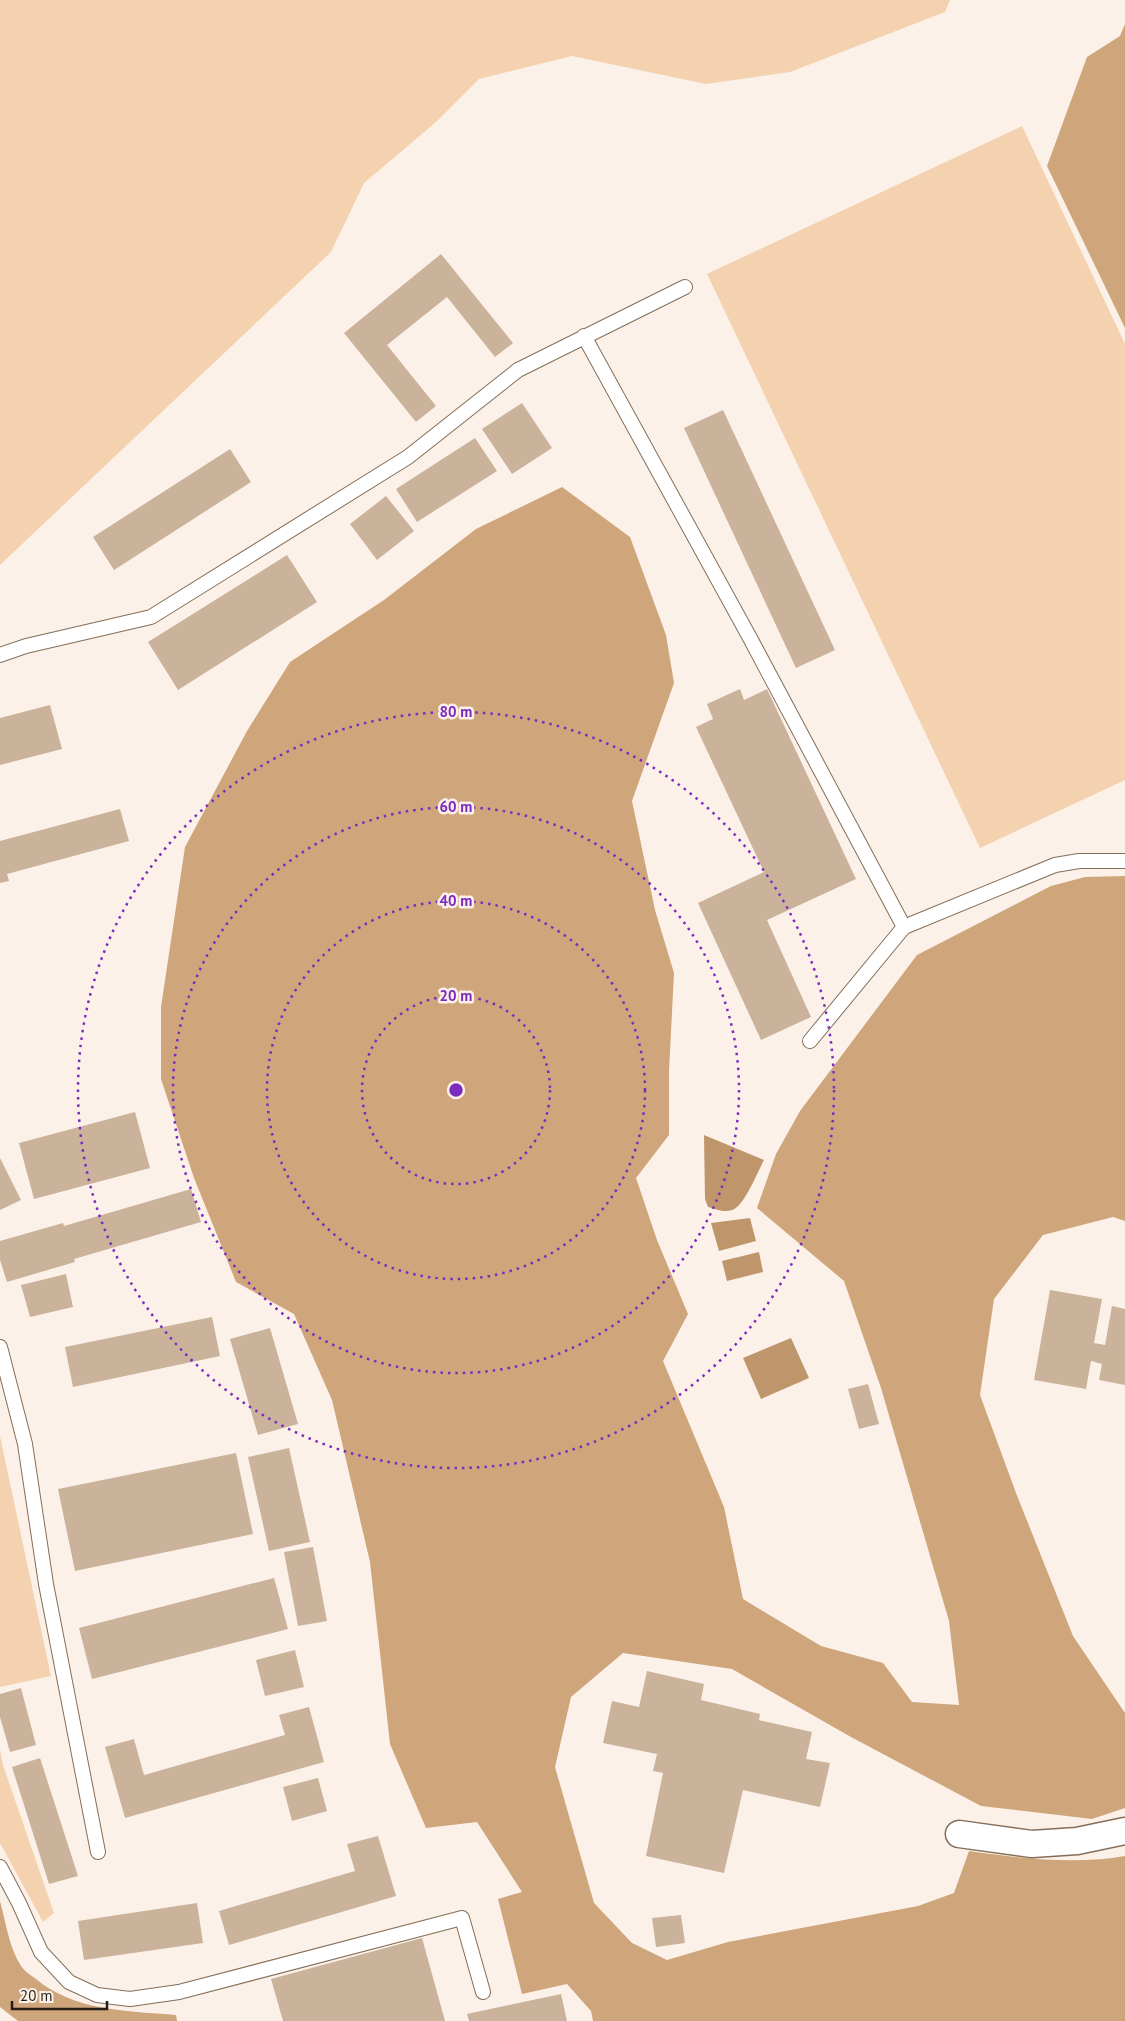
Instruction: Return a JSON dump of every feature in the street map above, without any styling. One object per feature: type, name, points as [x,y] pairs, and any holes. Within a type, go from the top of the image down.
[{"type":"street","points":[[959,1834],[1032,1844],[1077,1841],[1125,1831]]},
{"type":"lane","points":[[0,655],[26,646],[151,617],[408,457],[518,370],[685,287]]},
{"type":"lane","points":[[584,336],[750,638],[904,927]]},
{"type":"lane","points":[[810,1041],[904,927],[1055,866],[1080,861],[1125,861]]},
{"type":"lane","points":[[0,1346],[25,1444],[46,1584],[98,1852]]},
{"type":"lane","points":[[0,1868],[19,1903],[40,1952],[69,1982],[97,1995],[130,1999],[178,1992],[462,1918],[483,1992]]},
{"type":"shaded area","points":[[0,0],[950,0],[945,12],[790,72],[706,84],[572,56],[479,79],[436,122],[364,183],[331,252],[0,565]]},
{"type":"shaded area","points":[[1125,24],[1125,328],[1047,166],[1087,57],[1120,36]]},
{"type":"shaded area","points":[[1022,126],[1125,344],[1125,780],[980,848],[707,274]]},
{"type":"shaded area","points":[[562,487],[630,537],[666,635],[674,683],[632,801],[655,910],[674,973],[669,1071],[669,1135],[636,1178],[657,1240],[688,1314],[663,1361],[724,1507],[743,1599],[821,1646],[883,1663],[912,1702],[959,1705],[949,1621],[881,1388],[844,1281],[757,1208],[776,1154],[800,1111],[917,955],[1051,886],[1085,877],[1125,876],[1125,1221],[1113,1217],[1043,1235],[994,1299],[980,1395],[1016,1493],[1073,1636],[1125,1713],[1125,1808],[1092,1819],[981,1806],[851,1737],[732,1669],[623,1653],[571,1697],[555,1767],[594,1903],[632,1943],[667,1960],[728,1942],[918,1906],[954,1893],[969,1851],[1027,1858],[1067,1860],[1106,1859],[1125,1856],[1125,2021],[593,2021],[591,2011],[567,1984],[522,1994],[498,1899],[522,1892],[477,1822],[426,1828],[390,1744],[370,1562],[332,1400],[294,1314],[236,1282],[194,1178],[161,1079],[161,1007],[185,847],[247,731],[290,662],[384,600],[476,529]]},
{"type":"shaded area","points":[[704,1135],[764,1160],[746,1196],[732,1210],[723,1211],[708,1207],[705,1199]]},
{"type":"shaded area","points":[[750,1218],[756,1241],[719,1251],[711,1223]]},
{"type":"shaded area","points":[[759,1252],[763,1272],[727,1281],[722,1261]]},
{"type":"shaded area","points":[[791,1338],[809,1378],[761,1399],[743,1358]]},
{"type":"shaded area","points":[[0,1436],[51,1676],[0,1687]]},
{"type":"shaded area","points":[[0,1749],[3,1765],[54,1913],[43,1922],[0,1843]]},
{"type":"shaded area","points":[[0,1901],[11,1943],[21,1966],[51,1990],[67,1998],[102,2008],[176,2015],[177,2021],[18,2021],[0,2007]]},
{"type":"building","points":[[441,254],[513,343],[495,357],[447,297],[387,345],[436,406],[416,422],[344,333]]},
{"type":"building","points":[[522,403],[552,448],[512,474],[482,429]]},
{"type":"building","points":[[723,410],[835,650],[796,668],[684,428]]},
{"type":"building","points":[[475,438],[497,471],[417,522],[396,489]]},
{"type":"building","points":[[230,449],[251,482],[114,570],[93,537]]},
{"type":"building","points":[[386,496],[414,531],[377,560],[350,524]]},
{"type":"building","points":[[287,555],[317,602],[178,690],[148,642]]},
{"type":"building","points":[[740,689],[744,700],[767,689],[856,879],[767,920],[811,1017],[761,1040],[698,903],[764,872],[696,727],[713,719],[707,704]]},
{"type":"building","points":[[50,705],[62,749],[0,765],[0,718]]},
{"type":"building","points":[[120,809],[129,841],[7,874],[9,881],[0,883],[0,841]]},
{"type":"building","points":[[135,1112],[150,1168],[34,1199],[19,1143]]},
{"type":"building","points":[[0,1158],[21,1200],[0,1210]]},
{"type":"building","points":[[191,1189],[201,1222],[74,1259],[75,1262],[7,1282],[0,1260],[0,1241],[63,1223],[64,1226]]},
{"type":"building","points":[[66,1274],[73,1307],[30,1317],[21,1285]]},
{"type":"building","points":[[1050,1290],[1102,1299],[1094,1343],[1105,1345],[1112,1306],[1125,1309],[1125,1385],[1099,1380],[1102,1364],[1091,1361],[1086,1389],[1034,1380]]},
{"type":"building","points":[[212,1317],[220,1356],[73,1387],[65,1347]]},
{"type":"building","points":[[270,1328],[298,1424],[258,1435],[230,1339]]},
{"type":"building","points":[[868,1384],[879,1424],[859,1429],[848,1389]]},
{"type":"building","points":[[289,1448],[310,1542],[269,1551],[248,1457]]},
{"type":"building","points":[[236,1453],[253,1534],[75,1571],[58,1489]]},
{"type":"building","points":[[313,1547],[327,1621],[298,1626],[284,1552]]},
{"type":"building","points":[[274,1578],[288,1629],[92,1679],[79,1628]]},
{"type":"building","points":[[295,1650],[304,1687],[265,1696],[256,1660]]},
{"type":"building","points":[[647,1671],[704,1684],[701,1700],[760,1714],[759,1720],[812,1732],[806,1759],[830,1763],[820,1807],[743,1790],[724,1873],[646,1856],[663,1773],[653,1771],[657,1754],[603,1743],[612,1701],[639,1707]]},
{"type":"building","points":[[21,1688],[36,1745],[10,1752],[0,1717],[0,1694]]},
{"type":"building","points":[[309,1707],[324,1762],[125,1818],[105,1747],[134,1739],[144,1775],[285,1735],[279,1715]]},
{"type":"building","points":[[40,1758],[78,1876],[49,1884],[12,1767]]},
{"type":"building","points":[[318,1778],[327,1811],[292,1821],[283,1787]]},
{"type":"building","points":[[378,1836],[396,1896],[229,1945],[219,1911],[355,1871],[347,1844]]},
{"type":"building","points":[[197,1903],[203,1943],[84,1960],[78,1921]]},
{"type":"building","points":[[681,1915],[685,1943],[656,1947],[652,1918]]},
{"type":"building","points":[[422,1938],[445,2021],[283,2021],[271,1979]]},
{"type":"building","points":[[561,1994],[567,2021],[469,2021],[467,2014]]}]
